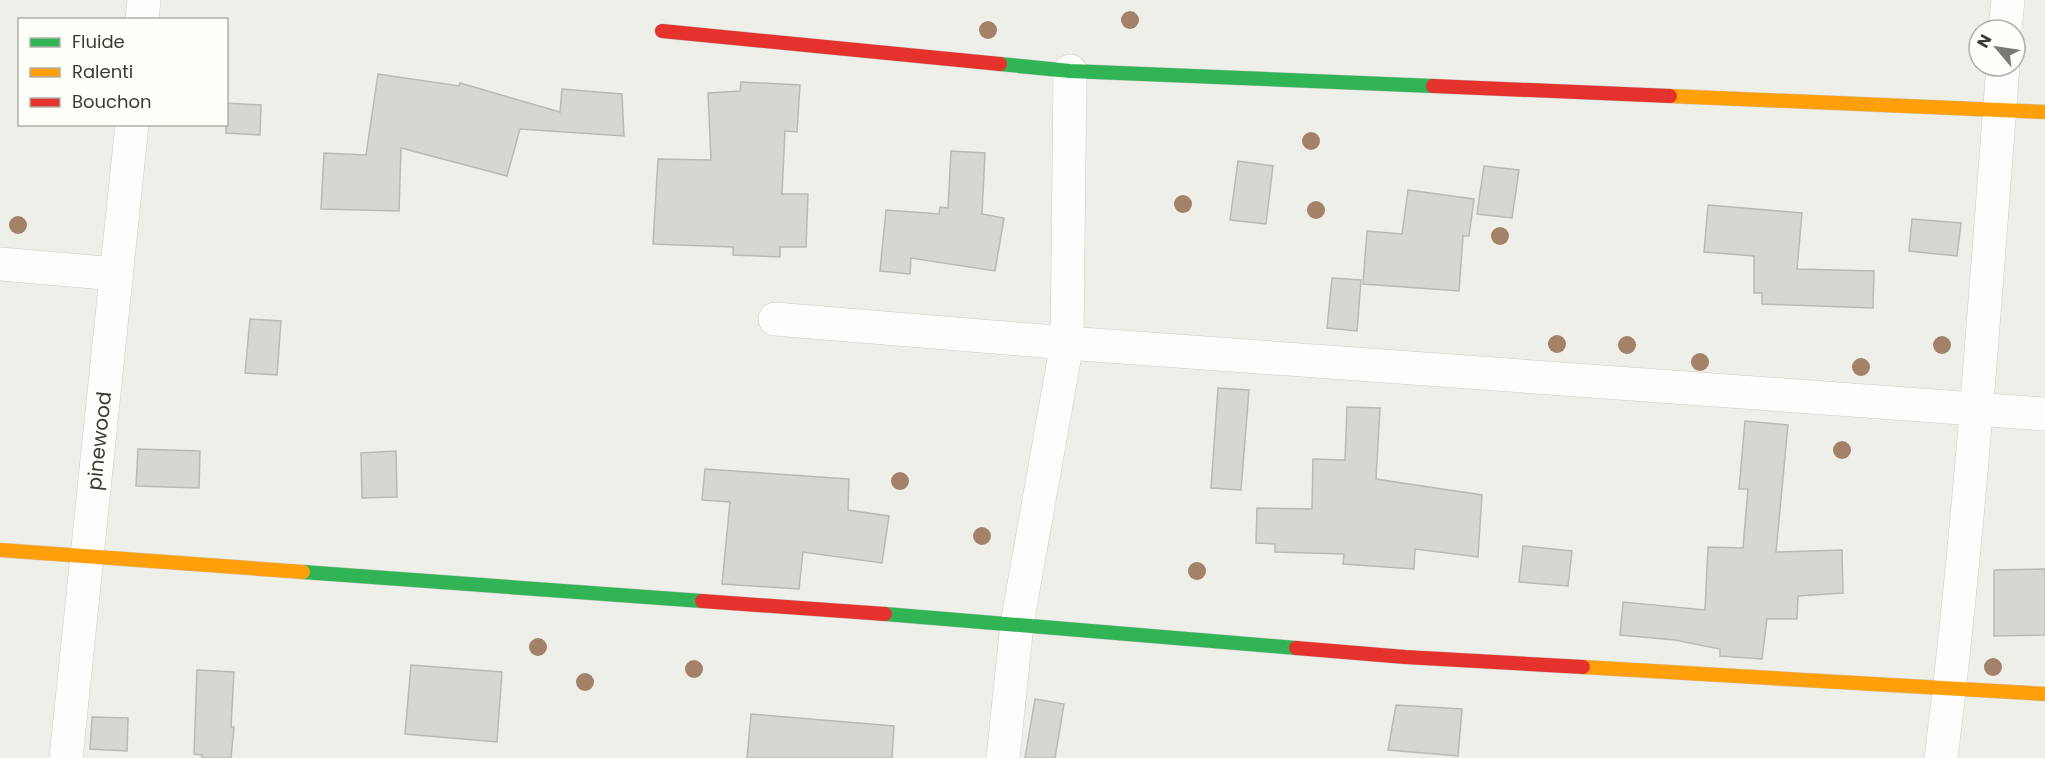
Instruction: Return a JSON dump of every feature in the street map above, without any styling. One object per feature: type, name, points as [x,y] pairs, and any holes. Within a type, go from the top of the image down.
[{"type":"street","points":[[142,18],[144,0]]},
{"type":"street","points":[[2006,18],[2008,0]]},
{"type":"street","points":[[662,31],[1070,72],[2045,111]]},
{"type":"street","points":[[1003,758],[1017,624],[1067,343],[1070,72]]},
{"type":"street","points":[[1941,758],[1950,688],[1976,409],[2001,78]]},
{"type":"street","name":"pinewood","points":[[66,758],[132,126]]},
{"type":"street","points":[[0,264],[116,274]]},
{"type":"street","points":[[776,319],[1067,343],[2045,414]]},
{"type":"street","points":[[0,550],[1017,624],[1405,657],[2045,694]]},
{"type":"building","points":[[378,74],[459,86],[460,83],[560,112],[562,89],[622,94],[624,136],[520,129],[507,176],[401,148],[399,211],[321,209],[324,153],[366,155]]},
{"type":"building","points":[[741,82],[800,85],[797,132],[785,131],[782,194],[808,194],[806,247],[780,247],[780,257],[733,255],[733,247],[653,244],[658,159],[711,160],[708,93],[740,91]]},
{"type":"building","points":[[228,103],[261,105],[260,135],[226,133]]},
{"type":"building","points":[[951,151],[985,153],[982,214],[1004,218],[995,271],[911,258],[910,274],[880,271],[886,210],[939,214],[940,207],[948,208]]},
{"type":"building","points":[[1238,161],[1273,166],[1266,224],[1230,220]]},
{"type":"building","points":[[1484,166],[1519,170],[1512,218],[1477,214]]},
{"type":"building","points":[[1408,190],[1474,199],[1469,236],[1463,236],[1459,291],[1363,284],[1367,231],[1402,234]]},
{"type":"building","points":[[1708,205],[1802,213],[1797,269],[1874,271],[1873,308],[1762,304],[1762,293],[1754,293],[1754,256],[1704,252]]},
{"type":"building","points":[[1912,219],[1961,223],[1957,256],[1909,251]]},
{"type":"building","points":[[1332,278],[1361,280],[1357,331],[1327,328]]},
{"type":"building","points":[[250,319],[281,321],[277,375],[245,373]]},
{"type":"building","points":[[1218,388],[1249,390],[1241,490],[1211,488]]},
{"type":"building","points":[[1347,407],[1380,408],[1376,479],[1482,495],[1478,557],[1415,549],[1414,569],[1343,564],[1344,554],[1275,552],[1275,544],[1256,543],[1257,508],[1312,509],[1313,459],[1345,460]]},
{"type":"building","points":[[1745,421],[1788,425],[1776,552],[1842,550],[1843,593],[1798,596],[1797,619],[1767,619],[1762,659],[1720,656],[1720,649],[1675,640],[1620,635],[1623,602],[1705,610],[1708,547],[1743,548],[1748,489],[1739,489]]},
{"type":"building","points":[[138,449],[200,451],[199,488],[136,486]]},
{"type":"building","points":[[396,451],[397,497],[362,498],[361,453]]},
{"type":"building","points":[[705,469],[849,479],[848,510],[889,516],[882,563],[803,552],[799,589],[722,584],[730,502],[702,500]]},
{"type":"building","points":[[1523,546],[1572,551],[1568,586],[1519,582]]},
{"type":"building","points":[[2045,569],[2045,635],[1994,636],[1994,570]]},
{"type":"building","points":[[411,665],[502,672],[497,742],[405,734]]},
{"type":"building","points":[[197,670],[234,672],[231,727],[234,727],[231,758],[202,758],[202,755],[194,754]]},
{"type":"building","points":[[1035,699],[1064,704],[1055,758],[1025,758]]},
{"type":"building","points":[[1396,705],[1462,709],[1458,756],[1388,750]]},
{"type":"building","points":[[751,714],[894,726],[892,758],[747,758]]},
{"type":"building","points":[[92,717],[128,718],[127,751],[90,749]]},
{"type":"traffic: fast","points":[[1000,64],[1070,71],[1433,86]]},
{"type":"traffic: fast","points":[[303,572],[702,601]]},
{"type":"traffic: fast","points":[[885,614],[1296,648]]},
{"type":"traffic: slow","points":[[1670,96],[2045,112]]},
{"type":"traffic: slow","points":[[0,550],[303,572]]},
{"type":"traffic: slow","points":[[1583,667],[2045,694]]},
{"type":"traffic: jam","points":[[662,31],[1000,64]]},
{"type":"traffic: jam","points":[[1433,86],[1670,96]]},
{"type":"traffic: jam","points":[[702,601],[885,614]]},
{"type":"traffic: jam","points":[[1296,648],[1583,667]]}]
